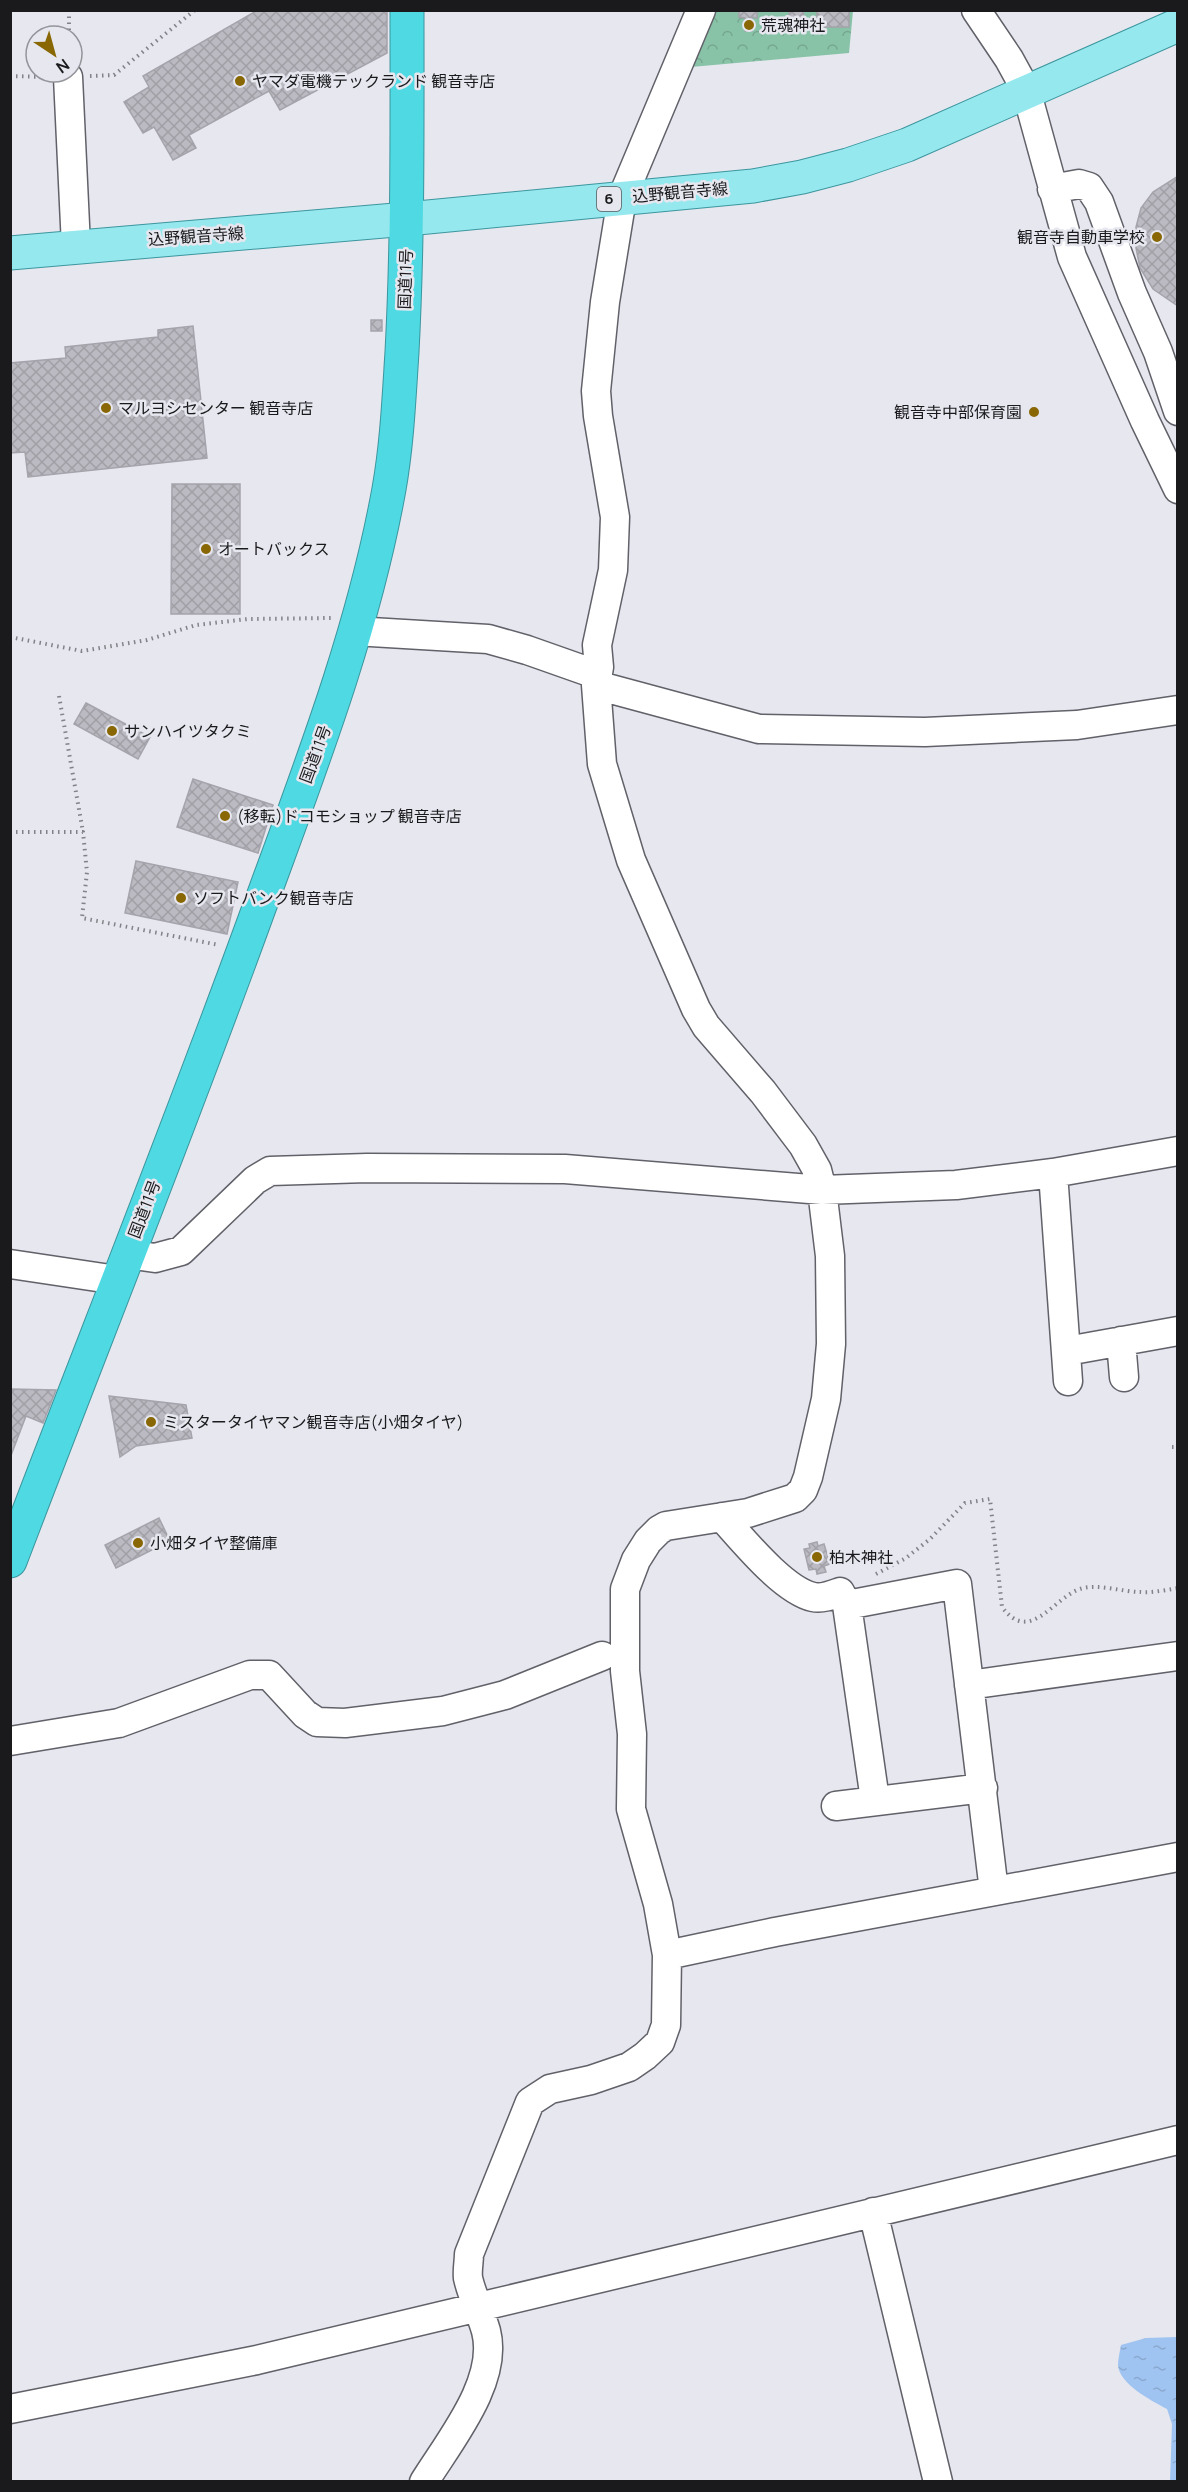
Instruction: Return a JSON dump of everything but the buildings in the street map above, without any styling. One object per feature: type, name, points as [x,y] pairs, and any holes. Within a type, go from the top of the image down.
[{"type":"highway","name":"国道11号","points":[[10,1561],[244,950],[323,734],[356,625],[389,491],[396,443],[408,219],[407,10]]},
{"type":"main road","name":"込野観音寺線","points":[[10,253],[408,219],[753,186],[802,177],[848,165],[907,145],[1026,90],[1178,25]]},
{"type":"street","points":[[424,2481],[483,2383],[489,2361],[488,2344],[486,2330],[468,2277],[469,2254],[530,2102],[550,2089],[591,2080],[629,2067],[660,2042],[666,2025],[667,1955],[658,1904],[631,1809],[632,1734],[625,1671],[625,1589],[636,1560],[658,1530],[666,1526],[748,1513],[795,1498],[803,1490],[808,1477],[826,1399],[831,1344],[830,1256],[822,1190],[817,1170],[803,1145],[763,1092],[706,1026],[696,1009],[631,860],[602,764],[597,645],[613,570],[615,517],[598,416],[596,390],[605,302],[622,198],[701,10]]},
{"type":"street","points":[[976,10],[1009,59],[1026,90],[1072,257],[1145,422],[1178,489]]},
{"type":"street","points":[[68,84],[76,246]]},
{"type":"street","points":[[1052,189],[1079,184],[1089,187],[1099,202],[1131,293],[1158,352],[1178,411]]},
{"type":"street","points":[[356,625],[488,639],[527,650],[597,680],[759,729],[925,732],[1065,726],[1178,710]]},
{"type":"street","points":[[10,1264],[122,1267],[181,1251],[255,1180],[270,1171],[367,1168],[565,1169],[822,1190],[956,1185],[1053,1173],[1178,1151]]},
{"type":"street","points":[[1053,1173],[1068,1381]]},
{"type":"street","points":[[1067,1351],[1178,1331]]},
{"type":"street","points":[[1121,1341],[1124,1377]]},
{"type":"street","points":[[722,1517],[761,1559],[800,1593],[815,1598],[840,1592],[847,1605],[875,1800]]},
{"type":"street","points":[[847,1605],[957,1584],[994,1892]]},
{"type":"street","points":[[10,1741],[119,1723],[249,1675],[269,1676],[305,1714],[317,1722],[345,1723],[381,1720],[443,1711],[505,1695],[602,1656]]},
{"type":"street","points":[[969,1685],[1178,1656]]},
{"type":"street","points":[[836,1806],[983,1788]]},
{"type":"street","points":[[667,1955],[775,1932],[1178,1857]]},
{"type":"street","points":[[10,2409],[257,2360],[1178,2140]]},
{"type":"street","points":[[873,2212],[938,2481]]},
{"type":"path","points":[[84,76],[114,75],[195,10]]},
{"type":"path","points":[[10,636],[82,651],[147,640],[196,625],[248,619],[356,625]]},
{"type":"path","points":[[59,696],[83,832],[87,872],[82,918],[244,950]]},
{"type":"path","points":[[10,831],[83,832]]},
{"type":"path","points":[[1172,1447],[1178,1448]]},
{"type":"path","points":[[875,1575],[906,1558],[930,1539],[965,1503],[990,1499],[1002,1607],[1008,1615],[1018,1621],[1031,1621],[1039,1618],[1071,1593],[1082,1588],[1143,1593],[1178,1588]]},
{"type":"green space","points":[[716,11],[853,11],[849,53],[691,67]]},
{"type":"water","points":[[1177,2337],[1177,2481],[1170,2481],[1172,2424],[1167,2409],[1145,2397],[1130,2385],[1120,2372],[1118,2363],[1121,2345],[1146,2338]]},
{"type":"place","name":"荒魂神社","points":[[749,25]]},
{"type":"place","name":"ヤマダ電機テックランド 観音寺店","points":[[240,81]]},
{"type":"place","name":"観音寺自動車学校","points":[[1157,237]]},
{"type":"place","name":"マルヨシセンター 観音寺店","points":[[106,408]]},
{"type":"place","name":"観音寺中部保育園","points":[[1034,412]]},
{"type":"place","name":"オートバックス","points":[[206,549]]},
{"type":"place","name":"サンハイツタクミ","points":[[112,731]]},
{"type":"place","name":"(移転)ドコモショップ 観音寺店","points":[[225,816]]},
{"type":"place","name":"ソフトバンク観音寺店","points":[[181,898]]},
{"type":"place","name":"ミスタータイヤマン観音寺店(小畑タイヤ)","points":[[151,1422]]},
{"type":"place","name":"小畑タイヤ整備庫","points":[[138,1543]]},
{"type":"place","name":"柏木神社","points":[[817,1557]]}]
